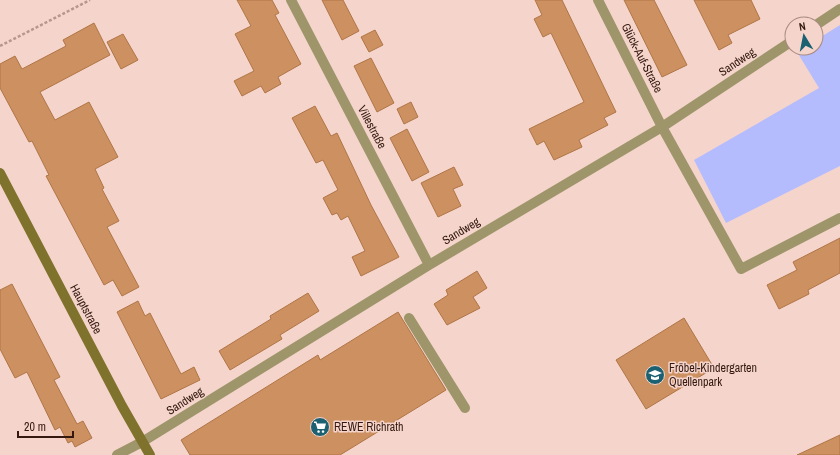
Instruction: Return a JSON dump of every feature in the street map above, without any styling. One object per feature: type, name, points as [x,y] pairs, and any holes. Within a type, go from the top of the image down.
[{"type":"main road","name":"Hauptstraße","points":[[0,173],[150,455]]},
{"type":"street","name":"Villestraße","points":[[291,0],[429,265]]},
{"type":"street","name":"Glück-Auf-Straße","points":[[598,0],[662,127],[741,269],[840,218]]},
{"type":"street","points":[[824,20],[840,9]]},
{"type":"street","name":"Sandweg","points":[[117,455],[142,442],[429,265],[662,127],[784,46]]},
{"type":"street","points":[[409,318],[465,408]]},
{"type":"path","points":[[0,46],[90,0]]},
{"type":"shaded area","points":[[840,25],[840,166],[726,223],[694,160],[819,88],[799,56],[824,56],[824,35]]},
{"type":"building","points":[[237,0],[272,0],[279,13],[275,15],[301,64],[278,77],[281,84],[265,93],[261,86],[242,96],[234,81],[254,71],[235,34],[251,26]]},
{"type":"building","points":[[322,0],[343,0],[359,31],[342,40]]},
{"type":"building","points":[[535,0],[562,0],[616,112],[604,118],[608,125],[579,140],[582,147],[554,160],[544,141],[537,145],[529,129],[584,102],[551,33],[543,37],[534,19],[542,15]]},
{"type":"building","points":[[624,0],[654,0],[687,65],[662,77]]},
{"type":"building","points":[[694,0],[751,0],[760,19],[728,35],[732,43],[719,50]]},
{"type":"building","points":[[94,23],[110,55],[40,92],[55,120],[89,102],[118,157],[95,169],[104,188],[102,189],[119,221],[107,227],[139,287],[122,296],[113,280],[104,285],[46,176],[49,175],[32,141],[29,142],[0,88],[0,64],[15,56],[22,69],[66,46],[63,40]]},
{"type":"building","points":[[375,30],[383,45],[369,52],[361,37]]},
{"type":"building","points":[[123,34],[138,60],[121,69],[107,42]]},
{"type":"building","points":[[371,58],[394,103],[377,112],[354,66]]},
{"type":"building","points":[[411,102],[418,117],[404,124],[397,109]]},
{"type":"building","points":[[315,106],[331,136],[337,133],[371,205],[399,257],[361,276],[352,257],[365,251],[348,216],[341,220],[337,213],[332,215],[323,198],[338,190],[323,160],[316,163],[292,118]]},
{"type":"building","points":[[407,129],[429,172],[412,181],[390,138]]},
{"type":"building","points":[[454,167],[463,185],[453,189],[461,206],[438,217],[421,183]]},
{"type":"building","points":[[840,238],[840,273],[808,290],[809,294],[779,309],[767,285],[797,270],[793,262]]},
{"type":"building","points":[[477,271],[487,288],[473,297],[480,308],[447,325],[434,304],[448,295],[446,290]]},
{"type":"building","points":[[12,284],[60,377],[54,380],[77,424],[83,421],[92,438],[75,447],[72,441],[68,443],[60,427],[55,430],[27,372],[15,378],[0,349],[0,290]]},
{"type":"building","points":[[308,293],[319,311],[280,335],[282,339],[230,370],[219,351],[271,319],[270,316]]},
{"type":"building","points":[[138,301],[145,316],[150,313],[181,374],[194,367],[200,380],[161,399],[117,312]]},
{"type":"building","points":[[398,312],[446,390],[340,455],[190,455],[181,440],[318,355],[320,360]]},
{"type":"building","points":[[684,318],[714,368],[646,409],[616,360]]},
{"type":"building","points":[[840,435],[840,455],[797,455]]},
{"type":"place","name":"Fröbel-Kindergarten Quellenpark","points":[[655,375]]},
{"type":"place","name":"REWE Richrath","points":[[320,427]]}]
